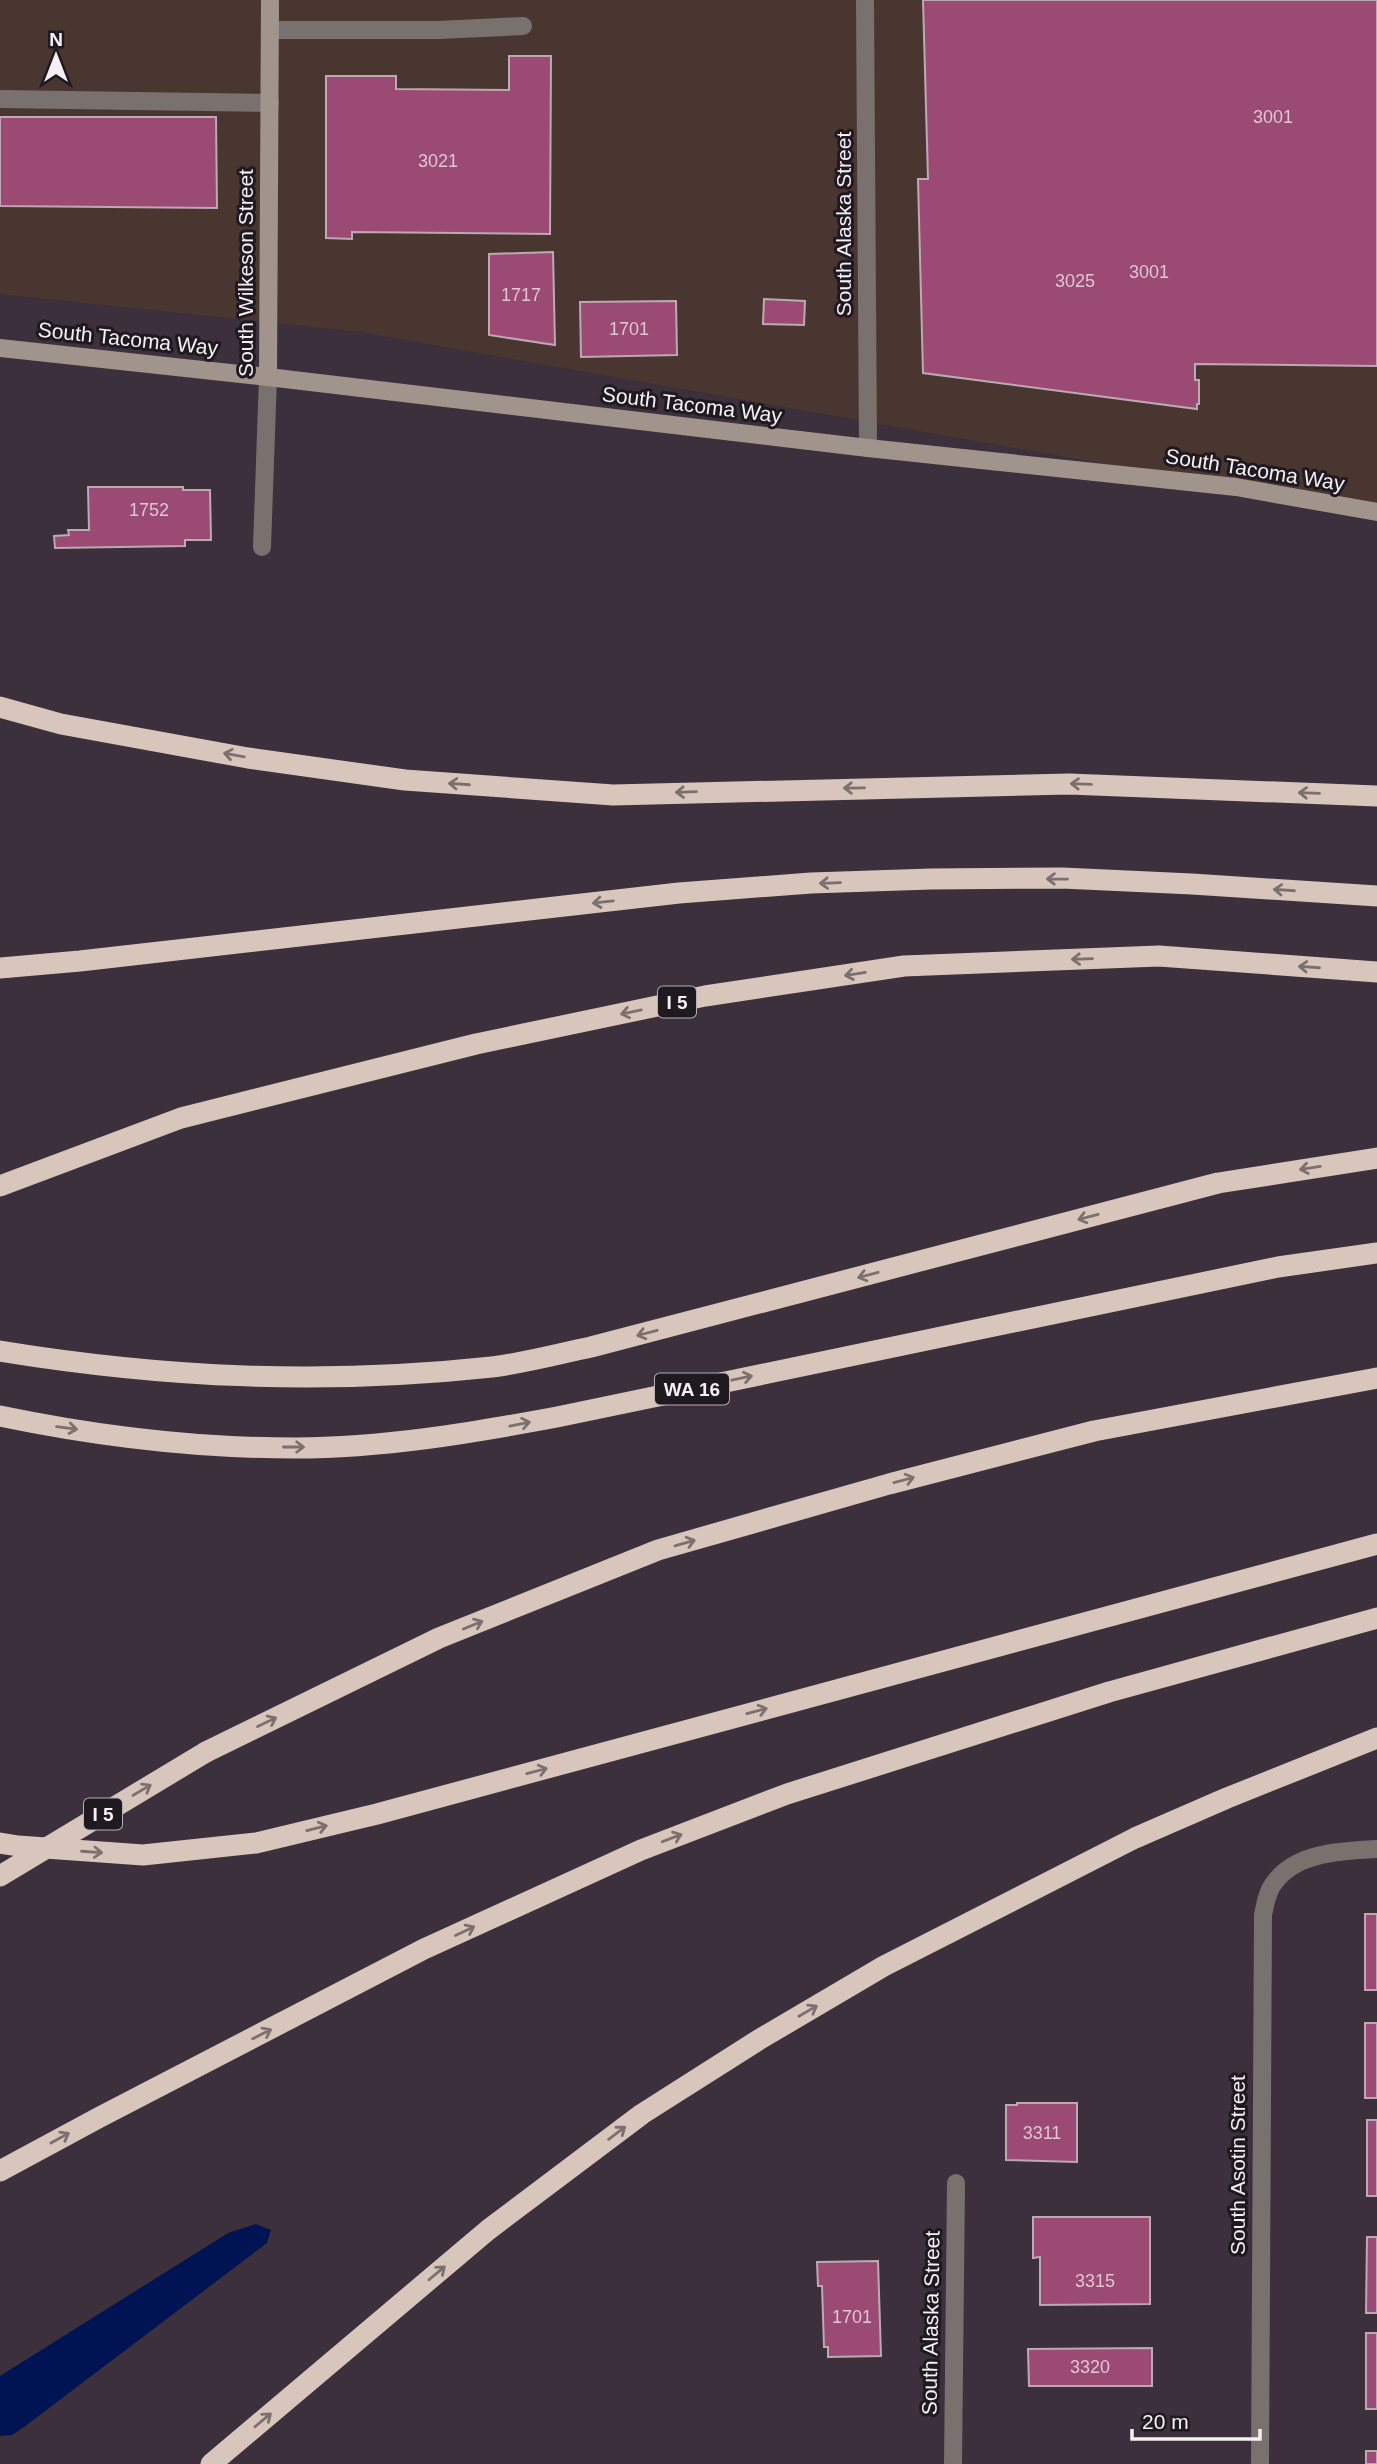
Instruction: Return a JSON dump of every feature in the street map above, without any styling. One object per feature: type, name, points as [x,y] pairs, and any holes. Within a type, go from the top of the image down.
[{"type":"highway","points":[[0,707],[61,724],[248,758],[405,780],[613,795],[1069,784],[1377,796]]},
{"type":"highway","points":[[0,968],[679,893],[811,883],[1062,878],[1377,897]]},
{"type":"highway","name":"I 5","points":[[0,1186],[181,1118],[476,1044],[705,996],[904,966],[1159,956],[1377,972]]},
{"type":"highway","points":[[0,1352],[174,1373],[294,1379],[495,1367],[591,1348],[1218,1183],[1377,1158]]},
{"type":"highway","name":"WA 16","points":[[0,1416],[44,1425],[179,1442],[295,1448],[409,1441],[557,1417],[1278,1267],[1377,1253]]},
{"type":"highway","name":"I 5","points":[[0,1876],[206,1752],[439,1639],[658,1550],[889,1484],[1094,1430],[1377,1378]]},
{"type":"highway","points":[[0,1843],[143,1855],[256,1843],[377,1814],[1377,1544]]},
{"type":"highway","points":[[0,2171],[425,1949],[641,1850],[787,1794],[1109,1692],[1377,1618]]},
{"type":"highway","points":[[211,2464],[488,2230],[642,2114],[760,2039],[884,1966],[1135,1838],[1377,1738]]},
{"type":"main road","name":"South Wilkeson Street","points":[[268,377],[270,0]]},
{"type":"main road","name":"South Tacoma Way","points":[[0,348],[868,448],[1236,486],[1377,512]]},
{"type":"street","name":"South Alaska Street","points":[[865,0],[868,448]]},
{"type":"street","points":[[270,30],[439,30],[523,26]]},
{"type":"street","points":[[0,99],[270,103]]},
{"type":"street","name":"South Wilkeson Street","points":[[262,547],[268,377]]},
{"type":"street","name":"South Asotin Street","points":[[1260,2464],[1263,1915],[1273,1884],[1302,1862],[1324,1854],[1377,1849]]},
{"type":"street","name":"South Alaska Street","points":[[953,2464],[956,2183]]},
{"type":"shaded area","points":[[0,0],[1377,0],[1377,512],[361,332],[0,294]]},
{"type":"shaded area","points":[[256,2224],[271,2230],[267,2243],[24,2427],[12,2435],[0,2436],[0,2376],[228,2233]]},
{"type":"building","points":[[923,0],[1377,0],[1377,366],[1195,364],[1195,380],[1199,380],[1197,409],[923,373],[918,179],[928,179]]},
{"type":"building","points":[[509,56],[551,56],[550,234],[352,232],[352,239],[326,238],[326,76],[396,76],[396,89],[509,90]]},
{"type":"building","points":[[0,117],[216,117],[217,208],[0,206]]},
{"type":"building","points":[[553,252],[555,345],[489,335],[489,254]]},
{"type":"building","points":[[764,299],[805,301],[804,325],[763,324]]},
{"type":"building","points":[[676,301],[677,355],[581,357],[580,302]]},
{"type":"building","points":[[88,487],[183,487],[183,490],[210,490],[211,540],[185,540],[185,546],[55,548],[54,536],[69,535],[68,530],[89,530]]},
{"type":"building","points":[[1365,1914],[1377,1914],[1377,1990],[1365,1990]]},
{"type":"building","points":[[1365,2023],[1377,2023],[1377,2098],[1365,2098]]},
{"type":"building","points":[[1077,2103],[1077,2162],[1006,2160],[1006,2105]]},
{"type":"building","points":[[1367,2120],[1377,2120],[1377,2196],[1367,2196]]},
{"type":"building","points":[[1033,2217],[1150,2217],[1150,2304],[1040,2305],[1040,2257],[1033,2258]]},
{"type":"building","points":[[1367,2237],[1377,2237],[1377,2313],[1366,2313]]},
{"type":"building","points":[[878,2261],[881,2356],[828,2357],[828,2347],[824,2347],[822,2286],[818,2286],[817,2262]]},
{"type":"building","points":[[1366,2333],[1377,2333],[1377,2409],[1366,2409]]},
{"type":"building","points":[[1152,2348],[1152,2386],[1029,2386],[1028,2349]]},
{"type":"building","points":[[1366,2451],[1377,2451],[1377,2464],[1366,2464]]}]
